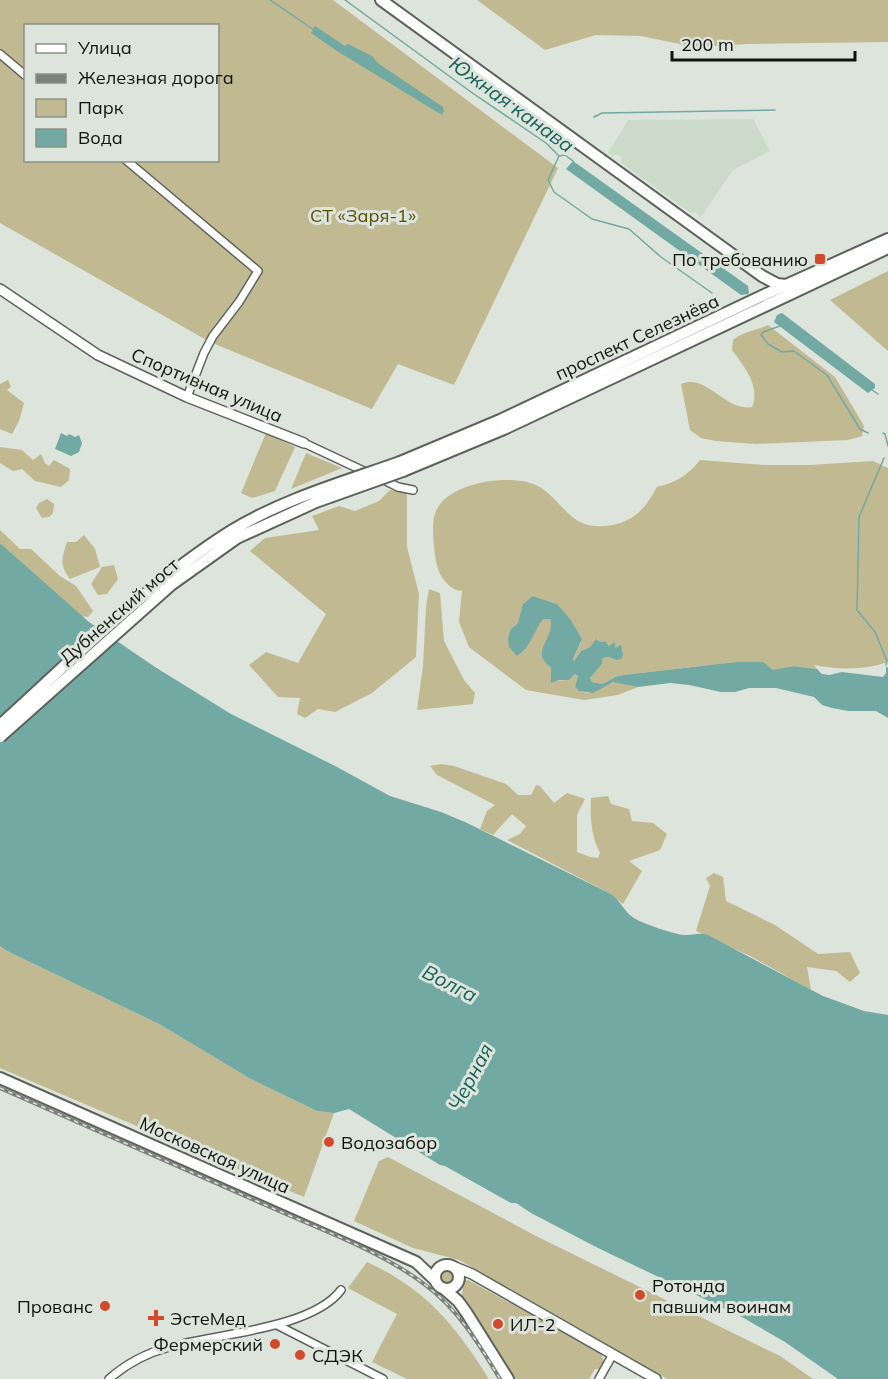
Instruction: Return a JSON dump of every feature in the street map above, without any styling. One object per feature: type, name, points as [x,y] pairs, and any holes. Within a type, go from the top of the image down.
[{"type":"main road","points":[[381,0],[765,278],[777,284],[786,285]]},
{"type":"main road","name":"проспект Селезнёва","points":[[402,466],[888,239]]},
{"type":"main road","name":"проспект Селезнёва","points":[[402,466],[504,429],[888,249]]},
{"type":"main road","points":[[765,278],[768,287],[766,294]]},
{"type":"main road","name":"Дубненский мост","points":[[0,724],[165,578],[232,531],[312,493],[402,466]]},
{"type":"main road","name":"Дубненский мост","points":[[0,737],[171,585],[237,538],[402,466]]},
{"type":"main road","name":"Московская улица","points":[[0,1078],[416,1263]]},
{"type":"main road","points":[[416,1263],[454,1273]]},
{"type":"main road","points":[[416,1263],[458,1301],[508,1379]]},
{"type":"main road","points":[[439,1284],[437,1269],[454,1273]]},
{"type":"main road","points":[[439,1284],[451,1289],[454,1273]]},
{"type":"main road","points":[[454,1273],[458,1301]]},
{"type":"street","points":[[0,54],[24,74]]},
{"type":"street","points":[[128,162],[258,271],[239,302],[213,336],[187,397]]},
{"type":"street","name":"Спортивная улица","points":[[0,289],[98,355],[187,397],[304,443],[398,487],[413,490]]},
{"type":"street","points":[[454,1273],[472,1274],[656,1379]]},
{"type":"street","points":[[109,1379],[136,1360],[163,1349],[277,1325],[317,1310],[335,1299],[341,1290]]},
{"type":"street","points":[[277,1325],[383,1379]]},
{"type":"street","points":[[598,1379],[613,1354]]},
{"type":"shaded area","points":[[753,119],[770,151],[733,170],[701,217],[695,212],[691,213],[621,163],[622,157],[608,153],[628,120]]},
{"type":"green space","name":"СТ «Заря-1»","points":[[0,0],[333,0],[558,168],[454,385],[398,364],[372,409],[210,342],[0,223]]},
{"type":"green space","points":[[477,0],[888,0],[888,42],[694,47],[641,36],[596,35],[545,50]]},
{"type":"green space","points":[[888,271],[888,351],[830,300]]},
{"type":"green space","points":[[768,325],[835,377],[864,426],[862,436],[848,440],[756,444],[701,438],[690,430],[681,384],[690,382],[699,384],[733,404],[752,407],[753,384],[732,350],[733,340]]},
{"type":"green space","points":[[8,380],[11,387],[7,390],[24,403],[19,421],[12,434],[0,429],[0,384]]},
{"type":"green space","points":[[266,433],[295,447],[275,491],[252,498],[241,493]]},
{"type":"green space","points":[[0,447],[22,450],[33,460],[41,454],[49,466],[54,460],[70,469],[69,480],[61,487],[35,481],[22,469],[13,471],[0,463]]},
{"type":"green space","points":[[306,453],[342,468],[291,489]]},
{"type":"green space","points":[[700,460],[765,465],[873,461],[888,468],[888,662],[861,668],[814,665],[817,669],[794,666],[773,671],[762,662],[736,662],[623,675],[603,684],[592,682],[590,678],[602,664],[603,658],[610,657],[616,660],[623,651],[597,639],[590,647],[581,651],[574,661],[581,642],[580,636],[557,604],[533,596],[518,623],[511,629],[536,628],[543,618],[550,619],[552,626],[543,660],[551,668],[551,681],[569,680],[575,674],[578,676],[575,687],[586,693],[615,682],[638,687],[618,695],[584,700],[526,690],[469,647],[459,622],[462,590],[453,588],[445,581],[437,567],[435,555],[433,529],[435,514],[441,503],[451,494],[479,483],[495,480],[525,481],[542,488],[578,521],[593,526],[609,526],[625,521],[638,513],[657,487],[681,478]]},
{"type":"green space","points":[[390,490],[407,493],[407,547],[419,594],[416,657],[372,693],[335,712],[318,709],[305,718],[297,714],[300,698],[278,697],[249,665],[266,652],[298,663],[326,614],[250,551],[265,538],[319,530],[312,516],[339,506],[355,511],[379,501]]},
{"type":"green space","points":[[47,499],[54,504],[53,513],[49,517],[42,518],[36,508],[39,503]]},
{"type":"green space","points":[[0,530],[20,549],[31,549],[60,576],[76,586],[93,611],[88,617],[82,616],[72,608],[0,543]]},
{"type":"green space","points":[[84,535],[95,549],[100,567],[70,579],[64,570],[62,561],[67,542],[76,542]]},
{"type":"green space","points":[[114,565],[118,579],[107,594],[98,595],[91,584],[102,567]]},
{"type":"green space","points":[[429,589],[440,593],[444,641],[464,680],[475,693],[473,704],[417,710]]},
{"type":"green space","points":[[441,764],[454,766],[506,784],[518,795],[531,795],[536,785],[540,786],[554,803],[567,793],[585,799],[577,815],[577,852],[590,857],[598,858],[600,853],[592,826],[591,798],[608,796],[611,804],[629,809],[632,821],[653,823],[667,834],[660,850],[629,861],[642,871],[623,904],[611,894],[507,840],[520,834],[526,826],[512,814],[493,835],[480,829],[487,811],[495,805],[437,775],[430,766]]},
{"type":"green space","points":[[714,873],[723,877],[726,901],[775,925],[818,954],[850,952],[860,973],[850,982],[836,971],[807,967],[811,990],[752,957],[696,931],[710,886],[706,878]]},
{"type":"green space","points":[[0,946],[159,1024],[249,1078],[317,1111],[334,1113],[304,1197],[0,1068]]},
{"type":"green space","points":[[388,1157],[536,1236],[780,1356],[813,1379],[667,1379],[459,1260],[413,1248],[354,1221],[379,1161]]},
{"type":"green space","points":[[367,1262],[406,1284],[437,1310],[464,1342],[489,1379],[407,1379],[372,1362],[397,1314],[348,1288]]},
{"type":"green space","points":[[447,1268],[453,1271],[456,1277],[453,1283],[447,1286],[441,1283],[438,1277],[441,1271]]},
{"type":"green space","points":[[468,1280],[600,1352],[604,1361],[600,1369],[595,1369],[589,1379],[513,1379],[461,1300],[464,1281]]},
{"type":"water","points":[[315,26],[345,46],[348,44],[372,56],[379,64],[443,107],[442,115],[311,33]]},
{"type":"water","points":[[573,161],[748,286],[749,294],[741,295],[566,169]]},
{"type":"water","points":[[782,313],[875,384],[875,388],[868,393],[774,322],[777,315]]},
{"type":"water","points":[[61,433],[75,437],[79,435],[82,443],[79,452],[71,456],[55,449]]},
{"type":"water","points":[[0,543],[89,622],[155,667],[231,714],[390,796],[465,822],[611,894],[634,918],[679,934],[708,935],[823,996],[864,1011],[888,1015],[888,1379],[838,1379],[785,1342],[742,1317],[598,1248],[516,1203],[511,1203],[440,1165],[349,1109],[334,1113],[317,1111],[249,1078],[159,1024],[0,946]]},
{"type":"water","points":[[533,596],[557,604],[570,619],[582,639],[574,661],[581,651],[590,647],[596,639],[601,642],[605,641],[609,646],[615,642],[615,648],[621,645],[623,654],[621,659],[603,658],[602,664],[590,678],[592,682],[603,684],[623,675],[736,662],[763,662],[773,670],[794,666],[817,669],[822,674],[829,675],[842,672],[883,677],[886,673],[886,666],[888,668],[888,718],[876,711],[848,711],[832,708],[822,705],[814,697],[776,688],[749,688],[735,692],[721,692],[670,683],[638,687],[613,682],[593,693],[579,691],[575,687],[578,676],[575,674],[569,680],[551,683],[551,668],[542,657],[543,648],[551,629],[550,619],[543,619],[529,644],[517,656],[509,647],[508,638],[511,629],[518,623],[523,604]]},
{"type":"waterway","points":[[270,0],[314,30]]},
{"type":"waterway","name":"Южная канава","points":[[345,0],[471,92],[546,143],[559,156],[565,155],[573,161]]},
{"type":"waterway","points":[[594,117],[602,113],[775,110]]},
{"type":"waterway","points":[[559,156],[548,180],[554,192],[592,219],[629,229],[661,257],[712,293]]},
{"type":"waterway","points":[[780,326],[763,332],[761,335],[768,344],[782,352],[794,351],[827,375],[860,429],[868,433]]},
{"type":"waterway","name":"Южная канава","points":[[872,390],[878,394]]},
{"type":"waterway","points":[[883,433],[888,446]]},
{"type":"waterway","points":[[884,458],[859,517],[857,610],[875,632],[887,661],[886,665]]},
{"type":"railway","points":[[0,1088],[349,1241],[389,1261],[424,1284],[447,1304],[475,1340],[500,1379]]},
{"type":"place","name":"По требованию","points":[[820,259]]},
{"type":"place","name":"Водозабор","points":[[329,1142]]},
{"type":"place","name":"Ротонда павшим воинам","points":[[640,1295]]},
{"type":"place","name":"Прованс","points":[[105,1306]]},
{"type":"place","name":"ЭстеМед","points":[[156,1318]]},
{"type":"place","name":"ИЛ-2","points":[[498,1324]]},
{"type":"place","name":"Фермерский","points":[[275,1344]]},
{"type":"place","name":"СДЭК","points":[[300,1355]]},
{"type":"water label","name":"Волга","points":[[450,983]]},
{"type":"water label","name":"Черная","points":[[470,1077]]}]
